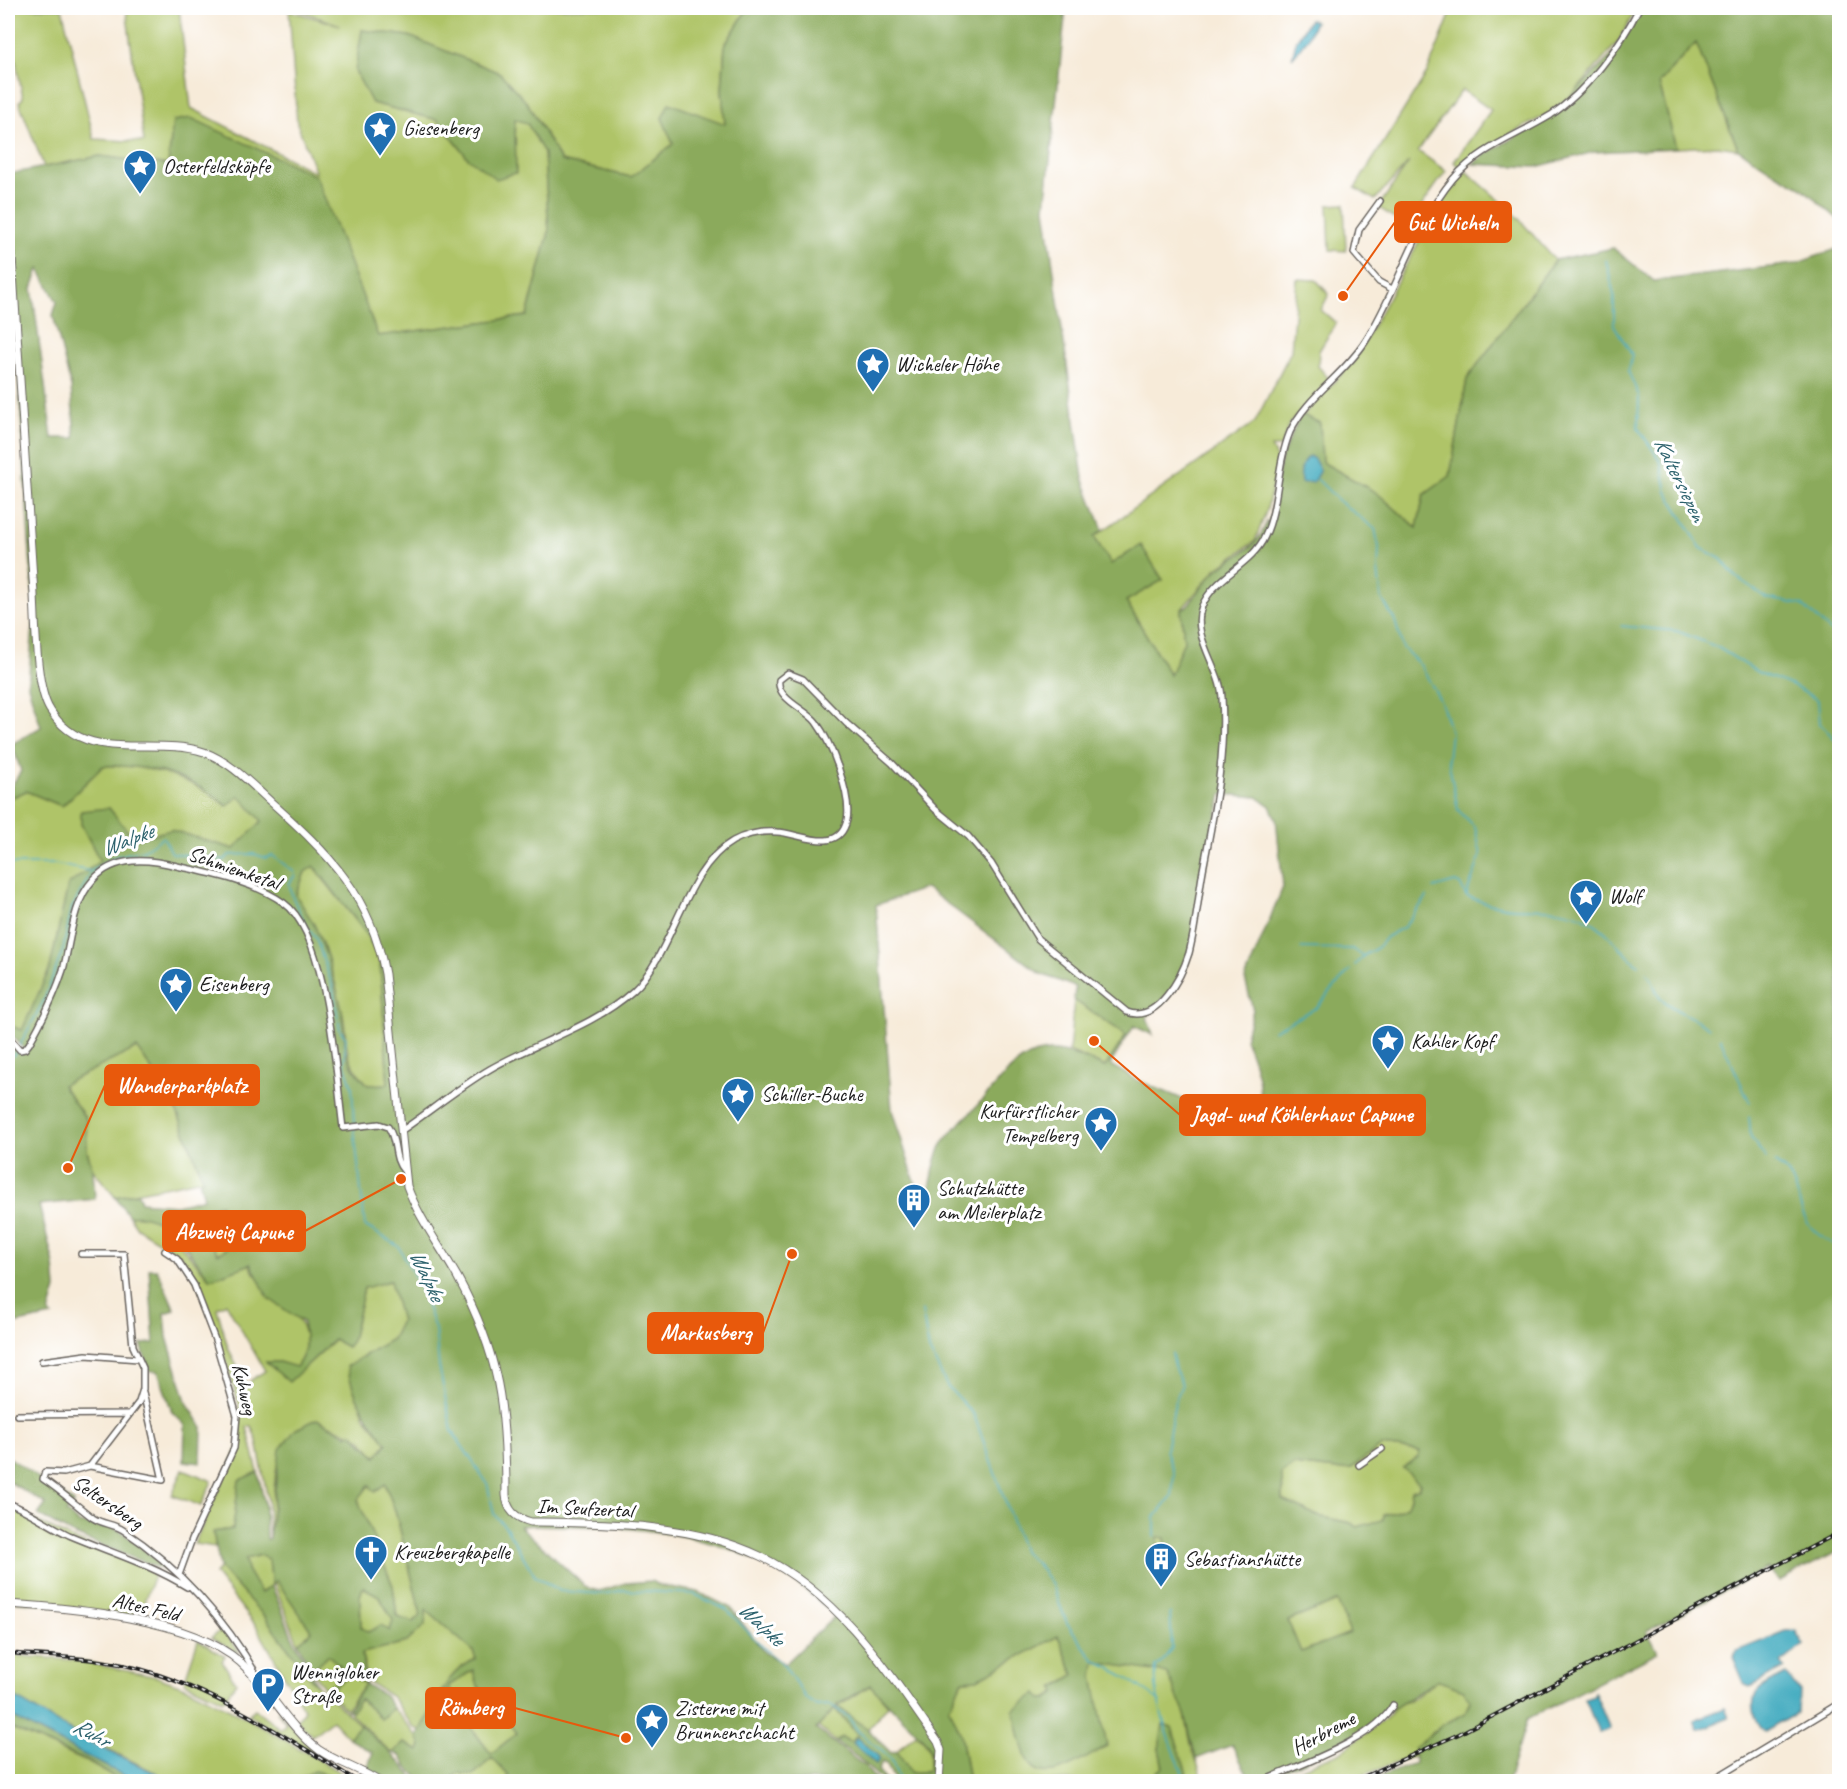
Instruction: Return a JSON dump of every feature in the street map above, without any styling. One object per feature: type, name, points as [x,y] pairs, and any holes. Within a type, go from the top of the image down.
[{"type":"main road","name":"Im Seufzertal","points":[[8,195],[38,647],[45,702],[62,725],[91,742],[109,745],[189,748],[222,761],[285,815],[340,869],[365,908],[380,947],[388,998],[404,1171],[413,1202],[475,1312],[499,1380],[506,1439],[506,1503],[514,1515],[531,1522],[609,1523],[691,1535],[740,1548],[782,1568],[833,1609],[877,1658],[938,1742],[941,1750],[939,1782]]},
{"type":"main road","name":"Altes Feld","points":[[8,1604],[88,1612],[137,1621],[203,1640],[241,1658],[315,1747],[380,1782]]},
{"type":"street","points":[[401,1131],[489,1069],[599,1015],[633,991],[651,970],[695,885],[726,845],[741,837],[764,832],[787,833],[824,842],[834,839],[841,833],[848,813],[844,789],[818,725],[787,698],[779,687],[779,680],[788,673],[802,679],[846,723],[884,756],[935,808],[968,836],[991,863],[1038,939],[1127,1012],[1137,1014],[1150,1010],[1178,978],[1189,953],[1221,777],[1222,697],[1201,630],[1202,606],[1215,587],[1263,541],[1268,529],[1280,464],[1291,430],[1301,414],[1365,343],[1420,232],[1452,180],[1475,158],[1552,114],[1572,98],[1617,46],[1639,8]]},
{"type":"street","points":[[1380,201],[1359,230],[1354,253],[1379,282],[1392,289]]},
{"type":"street","name":"Schmiemketal","points":[[8,1036],[20,1050],[25,1049],[29,1044],[47,1009],[62,971],[78,909],[93,880],[111,867],[139,859],[158,861],[260,891],[286,904],[304,926],[318,967],[343,1128],[379,1124],[388,1127],[392,1133],[396,1158],[404,1171]]},
{"type":"street","name":"Kuhweg","points":[[165,1251],[177,1259],[194,1285],[215,1340],[237,1416],[234,1448],[192,1539],[179,1575]]},
{"type":"street","points":[[81,1254],[124,1254],[133,1346],[143,1368],[143,1389],[163,1480],[90,1466]]},
{"type":"street","points":[[42,1361],[86,1355],[138,1359]]},
{"type":"street","name":"Seltersberg","points":[[143,1389],[139,1402],[90,1466],[64,1473],[45,1472],[43,1479],[69,1496],[95,1519],[121,1529],[179,1575]]},
{"type":"street","points":[[17,1415],[128,1414]]},
{"type":"street","points":[[1359,1465],[1382,1449]]},
{"type":"street","points":[[8,1503],[28,1510],[66,1533],[157,1569],[194,1592]]},
{"type":"street","points":[[179,1575],[194,1592],[241,1658]]},
{"type":"street","points":[[1709,1782],[1839,1704]]},
{"type":"street","name":"Herbreme","points":[[1261,1782],[1337,1749],[1386,1715],[1393,1705]]},
{"type":"green space","points":[[8,8],[62,8],[94,139],[144,142],[126,8],[179,8],[191,108],[316,173],[297,123],[289,8],[292,8],[293,12],[340,25],[293,8],[748,8],[725,45],[722,90],[725,124],[663,118],[673,144],[631,177],[561,161],[528,104],[409,36],[362,30],[372,103],[438,120],[468,158],[515,119],[527,123],[544,153],[549,232],[527,316],[378,336],[173,121],[168,165],[100,156],[44,167],[19,102],[23,98],[8,22]]},
{"type":"green space","points":[[748,8],[1066,8],[1045,208],[1083,478],[1103,530],[1094,537],[1111,564],[1141,545],[1163,580],[1126,601],[1170,675],[1184,641],[1181,610],[1187,607],[1216,571],[1253,545],[1263,531],[1267,520],[1268,527],[1282,456],[1301,414],[1320,423],[1322,462],[1377,493],[1417,528],[1424,495],[1450,476],[1467,379],[1555,260],[1613,248],[1654,281],[1795,264],[1839,248],[1839,1551],[1779,1581],[1768,1568],[1647,1631],[1658,1652],[1527,1719],[1508,1781],[1369,1781],[1415,1763],[1414,1748],[1441,1726],[1465,1713],[1470,1701],[1464,1690],[1437,1680],[1327,1752],[1257,1781],[1251,1781],[1232,1745],[1196,1759],[1185,1714],[1167,1673],[1095,1662],[1093,1677],[1107,1746],[1057,1771],[1047,1773],[1037,1771],[1027,1760],[1014,1710],[1037,1693],[1042,1699],[1047,1699],[1056,1693],[1054,1688],[1074,1675],[1058,1636],[977,1679],[963,1680],[949,1707],[961,1735],[969,1781],[895,1781],[886,1764],[882,1762],[878,1770],[886,1781],[883,1781],[836,1742],[842,1737],[850,1742],[858,1735],[835,1709],[838,1707],[868,1729],[891,1753],[897,1751],[911,1773],[928,1771],[932,1756],[927,1743],[870,1685],[838,1705],[816,1729],[864,1766],[877,1781],[506,1781],[509,1776],[492,1758],[473,1775],[458,1773],[447,1781],[421,1781],[406,1766],[400,1755],[393,1753],[404,1743],[419,1751],[421,1745],[417,1736],[448,1682],[465,1665],[476,1659],[473,1651],[426,1610],[425,1625],[407,1642],[362,1653],[365,1684],[350,1674],[327,1692],[325,1689],[347,1672],[328,1655],[314,1669],[311,1669],[298,1643],[312,1631],[276,1580],[272,1586],[292,1636],[317,1685],[265,1617],[220,1568],[213,1532],[233,1529],[239,1480],[258,1472],[265,1506],[266,1539],[269,1539],[280,1449],[296,1429],[317,1419],[347,1435],[352,1433],[376,1457],[387,1444],[358,1399],[347,1366],[392,1339],[401,1321],[390,1281],[364,1288],[352,1341],[347,1347],[334,1340],[289,1382],[266,1362],[279,1362],[296,1367],[304,1351],[303,1322],[268,1298],[251,1264],[210,1279],[185,1246],[166,1227],[142,1216],[129,1216],[115,1197],[138,1193],[141,1202],[176,1205],[204,1198],[199,1180],[203,1179],[173,1101],[137,1048],[62,1085],[86,1119],[87,1151],[93,1170],[95,1199],[39,1205],[54,1264],[56,1289],[49,1313],[52,1316],[8,1325],[8,1040],[17,1052],[25,1049],[8,1032],[8,1025],[22,1030],[50,968],[68,885],[100,861],[81,824],[81,811],[109,808],[134,839],[171,830],[234,849],[262,821],[239,796],[227,806],[184,780],[137,767],[103,766],[62,806],[26,791],[8,799],[8,792],[21,771],[12,744],[41,727],[28,686],[34,614],[12,281],[8,278],[9,174],[100,156],[168,165],[173,121],[191,118],[316,176],[378,336],[527,316],[549,232],[544,153],[527,123],[515,119],[516,173],[496,179],[468,158],[438,120],[372,103],[355,71],[362,30],[409,36],[500,73],[528,104],[561,161],[631,177],[673,144],[662,118],[669,103],[725,124],[722,90],[725,45]],"holes":[[[39,269],[57,302],[53,315],[71,387],[75,438],[52,438],[32,288]],[[1222,794],[1257,797],[1270,806],[1276,819],[1283,887],[1245,979],[1253,1010],[1245,1039],[1254,1061],[1260,1094],[1258,1117],[1254,1129],[1137,1080],[1110,1065],[1134,1026],[1153,1035],[1147,1017],[1178,983],[1191,956],[1205,868]],[[314,866],[365,932],[380,961],[388,1084],[368,1085],[354,1069],[346,1052],[342,1011],[327,956],[315,926],[296,895],[305,872]],[[926,888],[1041,974],[1075,987],[1074,1000],[1126,1035],[1105,1067],[1081,1057],[1045,1051],[1030,1055],[1018,1063],[945,1139],[937,1157],[926,1200],[921,1201],[892,1110],[876,905]],[[220,1204],[244,1237],[218,1254],[194,1212]],[[1382,1446],[1420,1451],[1418,1457],[1403,1468],[1420,1484],[1419,1488],[1411,1490],[1407,1506],[1384,1515],[1383,1520],[1357,1527],[1351,1523],[1317,1516],[1283,1500],[1282,1474],[1294,1465],[1337,1470],[1350,1469]],[[385,1484],[396,1513],[421,1615],[413,1622],[397,1617],[393,1586],[358,1500],[369,1485],[375,1492]],[[520,1526],[607,1527],[643,1530],[679,1535],[713,1544],[745,1555],[777,1571],[807,1591],[835,1616],[785,1664],[765,1653],[731,1608],[698,1592],[659,1585],[652,1581],[626,1583],[599,1591],[586,1587]],[[1158,1537],[1165,1538],[1170,1582],[1158,1582]],[[261,1555],[269,1560],[272,1585],[261,1593],[247,1570],[245,1559]],[[363,1587],[379,1596],[393,1620],[390,1631],[381,1625],[368,1632],[361,1627],[360,1596]],[[1337,1601],[1350,1633],[1301,1652],[1288,1621]],[[473,1670],[478,1686],[486,1695],[463,1714],[448,1686]],[[446,1690],[456,1710],[443,1721],[435,1709]],[[496,1705],[517,1733],[491,1754],[469,1725]]]},
{"type":"green space","points":[[1453,8],[1637,8],[1618,42],[1575,92],[1548,114],[1490,145],[1460,168],[1454,162],[1491,110],[1462,90],[1418,151],[1446,171],[1407,227],[1378,207],[1409,162],[1375,200],[1355,188],[1427,73]]},
{"type":"green space","points":[[1642,8],[1839,8],[1839,220],[1801,187],[1738,149],[1696,43],[1659,83],[1676,148],[1594,152],[1536,167],[1472,164],[1553,115],[1614,53]]},
{"type":"green space","points":[[1696,43],[1738,149],[1718,146],[1676,148],[1659,83]]},
{"type":"green space","points":[[1466,171],[1513,212],[1555,260],[1467,379],[1450,477],[1424,495],[1417,528],[1377,493],[1322,462],[1320,424],[1303,415],[1353,362],[1441,201]]},
{"type":"green space","points":[[1344,204],[1346,251],[1330,250],[1328,205]]},
{"type":"green space","points":[[1297,279],[1316,280],[1329,294],[1321,310],[1336,323],[1319,351],[1318,366],[1331,381],[1289,424],[1281,447],[1271,447],[1278,462],[1267,509],[1255,541],[1216,569],[1181,610],[1184,641],[1170,675],[1126,601],[1162,580],[1111,564],[1094,537],[1255,422],[1291,351]]},
{"type":"green space","points":[[131,765],[182,780],[205,791],[227,806],[239,795],[263,821],[234,849],[171,830],[134,839],[109,808],[81,824],[100,861],[68,886],[50,968],[22,1031],[8,1025],[8,799],[26,791],[62,806],[103,766]]},
{"type":"green space","points":[[313,866],[365,932],[380,961],[388,1084],[368,1085],[349,1057],[342,1010],[327,956],[296,895],[305,872]]},
{"type":"green space","points":[[1074,1000],[1126,1035],[1106,1067],[1069,1051]]},
{"type":"green space","points":[[137,1048],[173,1101],[203,1179],[115,1197],[93,1170],[87,1151],[86,1119],[62,1085]]},
{"type":"green space","points":[[220,1204],[245,1237],[218,1254],[194,1212]]},
{"type":"green space","points":[[142,1214],[158,1219],[210,1279],[250,1264],[254,1273],[287,1305],[303,1327],[304,1353],[296,1368],[279,1362],[267,1363],[289,1381],[335,1340],[347,1347],[352,1340],[364,1288],[390,1280],[401,1321],[392,1339],[347,1366],[365,1417],[387,1443],[376,1457],[361,1439],[317,1419],[296,1429],[276,1470],[269,1539],[268,1501],[257,1441],[251,1426],[247,1427],[258,1472],[239,1481],[233,1529],[214,1532],[215,1547],[194,1544],[241,1441],[239,1404],[207,1303],[191,1270],[181,1255],[137,1228],[129,1216]],"holes":[[[226,1303],[265,1371],[251,1380],[248,1387],[228,1348],[217,1308]]]},
{"type":"green space","points":[[149,1269],[157,1269],[175,1310],[165,1313],[167,1337],[186,1401],[202,1427],[201,1463],[184,1461],[185,1425],[172,1412],[158,1371],[149,1371],[141,1344],[154,1343]]},
{"type":"green space","points":[[1382,1446],[1420,1451],[1419,1488],[1411,1490],[1407,1506],[1384,1515],[1384,1520],[1357,1527],[1351,1523],[1317,1516],[1283,1500],[1282,1474],[1294,1465],[1337,1470],[1350,1469]]},
{"type":"green space","points":[[10,1458],[74,1503],[66,1512],[78,1523],[105,1528],[108,1525],[122,1532],[166,1568],[165,1570],[72,1534],[38,1515],[46,1504],[8,1481]]},
{"type":"green space","points":[[183,1469],[212,1481],[201,1506],[172,1495]]},
{"type":"green space","points":[[370,1484],[385,1484],[396,1513],[421,1615],[413,1623],[397,1617],[393,1586],[357,1499]]},
{"type":"green space","points":[[12,1509],[75,1540],[156,1570],[137,1621],[47,1604],[8,1601],[8,1527]]},
{"type":"green space","points":[[1157,1537],[1165,1537],[1170,1582],[1158,1583]]},
{"type":"green space","points":[[261,1555],[269,1559],[272,1586],[260,1593],[247,1570],[245,1559]]},
{"type":"green space","points":[[220,1568],[265,1617],[312,1680],[360,1725],[349,1738],[332,1720],[312,1736],[297,1720],[304,1710],[256,1626],[215,1574]]},
{"type":"green space","points":[[277,1579],[312,1631],[298,1643],[274,1583]]},
{"type":"green space","points":[[363,1587],[379,1596],[393,1620],[390,1631],[368,1632],[361,1627],[360,1596]]},
{"type":"green space","points":[[1337,1601],[1350,1633],[1301,1653],[1288,1621]]},
{"type":"green space","points":[[426,1609],[467,1644],[476,1659],[466,1664],[442,1689],[421,1731],[413,1727],[392,1697],[367,1681],[362,1653],[407,1642]]},
{"type":"green space","points":[[222,1629],[239,1651],[238,1653],[211,1638]]},
{"type":"green space","points":[[1058,1636],[1074,1675],[1054,1688],[1056,1693],[1046,1699],[1014,1710],[1106,1746],[1093,1677],[1094,1662],[1168,1672],[1185,1714],[1192,1749],[1204,1781],[1185,1781],[1183,1775],[1186,1774],[1159,1749],[1163,1767],[1156,1771],[1160,1781],[969,1781],[961,1735],[949,1707],[963,1680],[977,1679]]},
{"type":"green space","points":[[198,1640],[225,1656],[222,1661],[236,1683],[223,1700],[184,1682]]},
{"type":"green space","points":[[8,1655],[74,1660],[157,1677],[190,1689],[245,1717],[355,1781],[314,1771],[299,1779],[184,1782],[166,1778],[8,1699]]},
{"type":"green space","points":[[328,1655],[348,1672],[325,1689],[312,1671]]},
{"type":"green space","points":[[473,1670],[478,1686],[486,1695],[463,1714],[448,1686]]},
{"type":"green space","points":[[351,1674],[365,1684],[346,1709],[328,1692]]},
{"type":"green space","points":[[1437,1680],[1464,1690],[1470,1701],[1465,1713],[1441,1726],[1414,1748],[1415,1756],[1347,1781],[1266,1782],[1339,1753],[1389,1716],[1397,1705],[1414,1698]]},
{"type":"green space","points":[[365,1684],[385,1696],[393,1708],[381,1719],[360,1699],[352,1710],[347,1711]]},
{"type":"green space","points":[[871,1685],[888,1705],[868,1729],[838,1707]]},
{"type":"green space","points":[[360,1699],[381,1719],[393,1708],[417,1736],[421,1745],[419,1751],[404,1743],[393,1753],[387,1749],[350,1713]]},
{"type":"green space","points":[[496,1705],[517,1733],[491,1754],[469,1725]]},
{"type":"green space","points":[[255,1709],[281,1729],[286,1723],[277,1711],[317,1752],[315,1754],[248,1715]]},
{"type":"green space","points":[[835,1709],[858,1735],[850,1743],[842,1737],[836,1742],[818,1727]]},
{"type":"green space","points":[[8,1715],[123,1775],[141,1781],[121,1781],[87,1761],[8,1727]]},
{"type":"green space","points":[[1163,1724],[1172,1727],[1187,1774],[1160,1781],[1156,1771],[1163,1767],[1159,1749]]},
{"type":"green space","points":[[360,1725],[398,1760],[416,1781],[390,1781],[367,1768],[373,1753],[349,1738]]},
{"type":"green space","points":[[8,1727],[87,1762],[121,1781],[8,1781]]},
{"type":"green space","points":[[916,1734],[925,1742],[929,1750],[929,1765],[928,1771],[911,1773],[897,1751]]},
{"type":"green space","points":[[492,1758],[509,1776],[506,1781],[447,1782],[458,1773],[473,1775]]},
{"type":"green space","points":[[314,1771],[348,1781],[299,1779]]},
{"type":"water","points":[[1310,19],[1315,22],[1307,40],[1292,58],[1296,41]]},
{"type":"water","points":[[1309,456],[1314,459],[1320,470],[1313,482],[1301,483],[1304,461]]},
{"type":"water","points":[[1795,1630],[1804,1645],[1781,1663],[1785,1668],[1750,1687],[1745,1685],[1733,1657],[1737,1651],[1786,1631]]},
{"type":"water","points":[[1786,1674],[1799,1691],[1798,1712],[1765,1732],[1755,1716],[1755,1696],[1762,1687]]},
{"type":"water","points":[[1594,1691],[1610,1729],[1599,1733],[1585,1699],[1594,1696]]},
{"type":"water","points":[[11,1695],[91,1743],[166,1778],[184,1781],[141,1781],[123,1775],[8,1715],[8,1699]]},
{"type":"water","points":[[1725,1708],[1729,1718],[1698,1730],[1694,1720]]},
{"type":"water","points":[[857,1738],[878,1756],[876,1764],[853,1743]]},
{"type":"waterway","name":"Kaltersiepen","points":[[1606,260],[1614,295],[1614,325],[1632,355],[1628,371],[1639,396],[1638,428],[1661,462],[1667,492],[1701,548],[1721,559],[1735,576],[1766,598],[1802,605],[1840,640]]},
{"type":"waterway","points":[[1317,479],[1338,500],[1375,529],[1379,547],[1378,570],[1381,597],[1395,621],[1403,648],[1421,666],[1441,702],[1451,732],[1448,759],[1458,810],[1475,827],[1481,855],[1466,896],[1503,907],[1552,909],[1579,915],[1601,929],[1638,965]]},
{"type":"waterway","points":[[1621,626],[1677,631],[1717,647],[1759,673],[1791,685],[1818,700],[1820,724],[1840,744]]},
{"type":"waterway","name":"Walpke","points":[[19,1047],[44,1000],[63,950],[72,908],[92,871],[117,856],[144,850],[163,837],[172,853],[225,860],[229,855],[254,854],[266,858],[272,855],[294,872],[295,875],[289,884],[293,898],[307,928],[316,938],[332,985],[340,1030],[346,1038],[344,1063],[352,1086],[354,1124]]},
{"type":"waterway","points":[[8,864],[55,864],[90,871]]},
{"type":"waterway","points":[[1434,888],[1455,882],[1460,884],[1466,896]]},
{"type":"waterway","points":[[1355,965],[1363,956],[1377,948],[1386,937],[1404,927],[1427,897]]},
{"type":"waterway","points":[[1301,948],[1353,949],[1363,956]]},
{"type":"waterway","points":[[1273,1031],[1316,1008],[1350,970]]},
{"type":"waterway","points":[[1646,972],[1665,1002],[1709,1028]]},
{"type":"waterway","points":[[1720,1038],[1750,1103]]},
{"type":"waterway","name":"Walpke","points":[[8,1056],[14,1055],[16,1051]]},
{"type":"waterway","points":[[1749,1116],[1751,1138],[1766,1158]]},
{"type":"waterway","name":"Walpke","points":[[354,1128],[365,1226],[398,1246],[418,1282],[435,1329],[439,1366],[452,1431],[487,1483],[494,1514],[507,1529],[535,1576],[560,1591],[604,1594],[624,1590],[694,1594],[727,1610],[783,1664],[805,1697],[816,1706],[831,1705],[848,1717],[858,1731],[891,1759],[900,1782]]},
{"type":"waterway","points":[[1775,1163],[1789,1175],[1793,1182],[1802,1212],[1812,1229],[1840,1248]]},
{"type":"waterway","points":[[922,1311],[929,1350],[947,1386],[974,1415],[1023,1551],[1038,1565],[1051,1583],[1067,1623],[1093,1659],[1124,1676],[1160,1701]]},
{"type":"waterway","points":[[1155,1537],[1155,1517],[1172,1496],[1174,1474],[1166,1450],[1175,1402],[1182,1384],[1175,1370],[1172,1353]]},
{"type":"waterway","points":[[1162,1662],[1172,1648],[1170,1613]]},
{"type":"waterway","points":[[1161,1663],[1156,1667],[1157,1695],[1165,1725],[1186,1782]]},
{"type":"railway","points":[[1352,1782],[1459,1734],[1840,1532]]},
{"type":"railway","points":[[8,1653],[107,1662],[169,1678],[253,1718],[359,1782]]},
{"type":"place","name":"Giesenberg","points":[[380,157]]},
{"type":"place","name":"Osterfeldsköpfe","points":[[140,195]]},
{"type":"place","name":"Gut Wicheln","points":[[1343,296]]},
{"type":"place","name":"Wicheler Höhe","points":[[873,393]]},
{"type":"place","name":"Wolf","points":[[1586,925]]},
{"type":"place","name":"Eisenberg","points":[[176,1013]]},
{"type":"place","name":"Jagd- und Köhlerhaus Capune","points":[[1094,1041]]},
{"type":"place","name":"Kahler Kopf","points":[[1388,1070]]},
{"type":"place","name":"Schiller-Buche","points":[[738,1123]]},
{"type":"place","name":"Kurfürstlicher Tempelberg","points":[[1101,1152]]},
{"type":"place","name":"Wanderparkplatz","points":[[68,1168]]},
{"type":"place","name":"Abzweig Capune","points":[[401,1179]]},
{"type":"place","name":"Schutzhütte am Meilerplatz","points":[[914,1229]]},
{"type":"place","name":"Markusberg","points":[[792,1254]]},
{"type":"place","name":"Kreuzbergkapelle","points":[[371,1581]]},
{"type":"place","name":"Sebastianshütte","points":[[1161,1588]]},
{"type":"place","name":"Wennigloher Straße","points":[[268,1713]]},
{"type":"place","name":"Römberg","points":[[626,1738]]},
{"type":"place","name":"Zisterne mit Brunnenschacht","points":[[652,1749]]},
{"type":"water label","name":"Ruhr","points":[[92,1732]]}]
